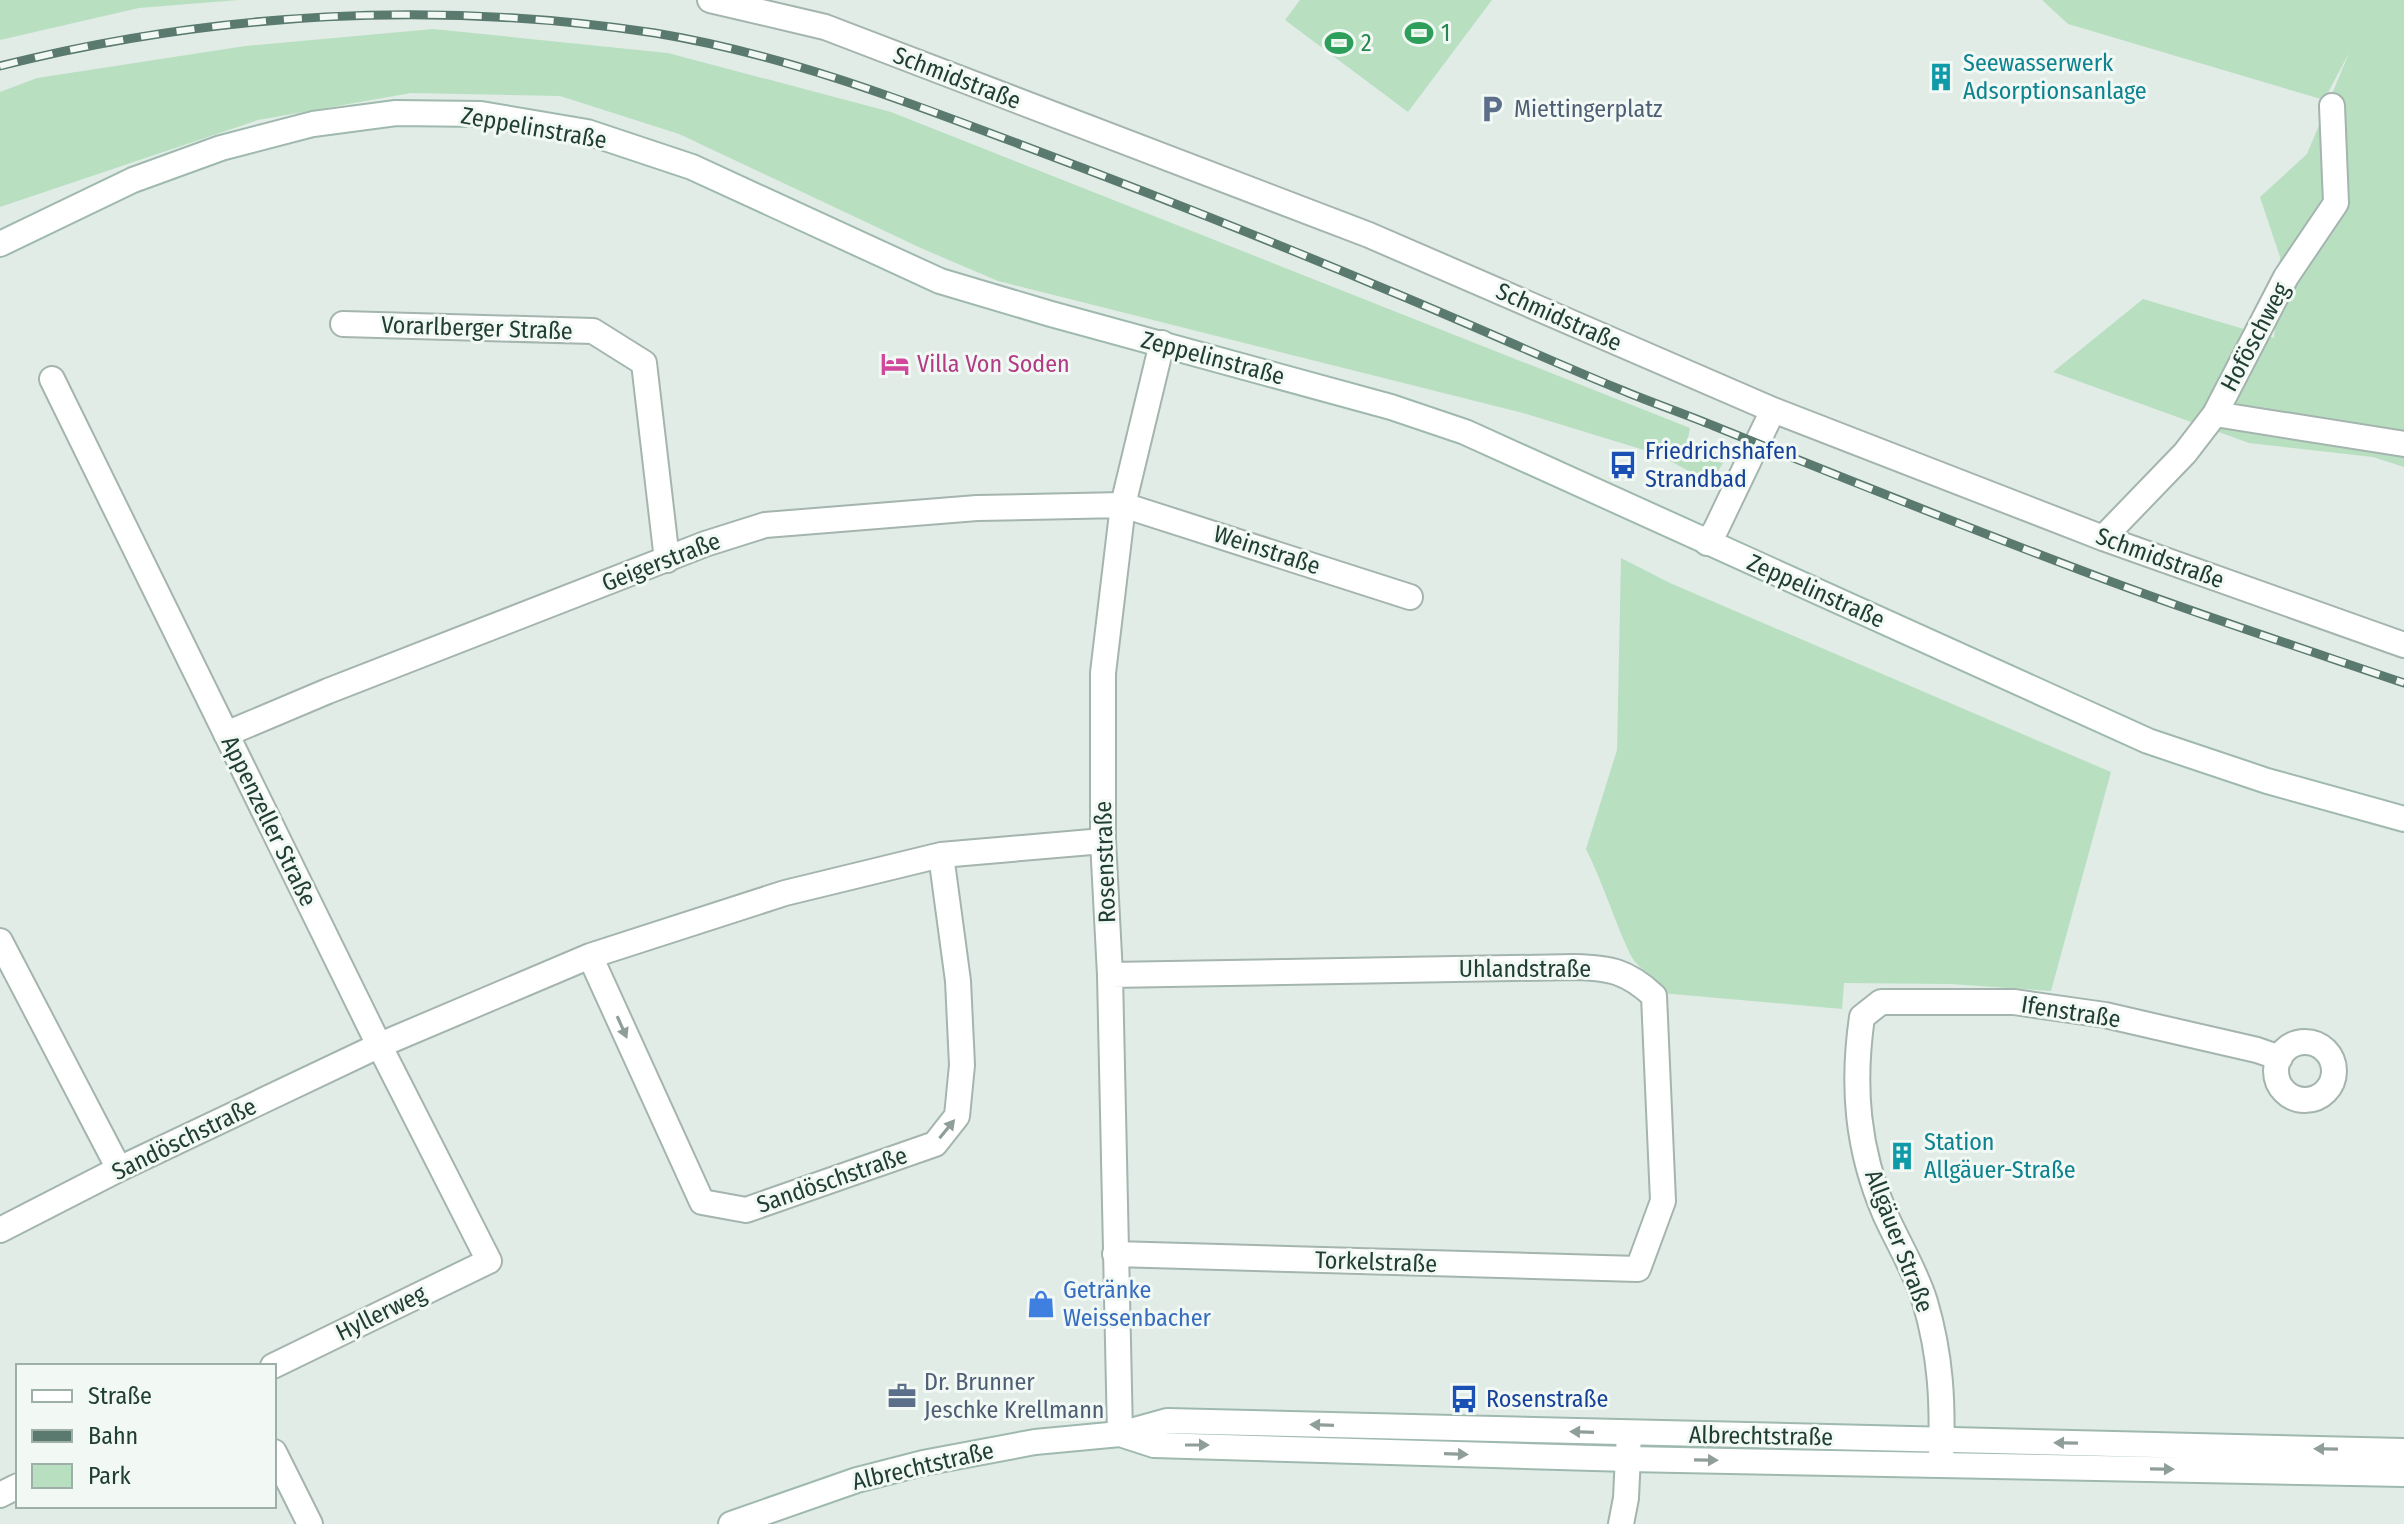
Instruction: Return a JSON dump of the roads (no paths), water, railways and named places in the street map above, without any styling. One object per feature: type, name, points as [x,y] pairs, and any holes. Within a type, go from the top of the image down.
[{"type":"street","name":"Schmidstraße","points":[[710,0],[825,27],[1325,218],[1773,410],[2103,538],[2404,645]]},
{"type":"street","name":"Hoföschweg","points":[[2103,538],[2185,453],[2215,414],[2286,277],[2336,203],[2332,106]]},
{"type":"street","name":"Zeppelinstraße","points":[[0,244],[133,180],[221,148],[313,124],[396,113],[481,114],[587,132],[692,167],[940,281],[1391,407],[1465,432],[2148,741],[2267,781],[2404,819]]},
{"type":"street","name":"Vorarlberger Straße","points":[[343,324],[593,331],[644,363],[667,560]]},
{"type":"street","name":"Rosenstraße","points":[[1120,1434],[1110,975],[1103,841],[1103,673],[1123,505],[1162,343]]},
{"type":"street","name":"Appenzeller Straße","points":[[52,379],[489,1261]]},
{"type":"street","points":[[1707,543],[1773,410]]},
{"type":"street","points":[[2215,414],[2404,444]]},
{"type":"street","name":"Geigerstraße","points":[[226,734],[705,544],[765,525],[977,508],[1123,505]]},
{"type":"street","name":"Weinstraße","points":[[1123,505],[1410,597]]},
{"type":"street","name":"Sandöschstraße","points":[[0,1230],[119,1169],[380,1045],[590,956],[785,893],[941,855],[1103,841]]},
{"type":"street","name":"Sandöschstraße","points":[[590,956],[702,1202],[746,1210],[935,1144],[957,1116],[962,1065],[958,981],[941,855]]},
{"type":"street","points":[[0,941],[119,1169]]},
{"type":"street","name":"Uhlandstraße","points":[[1110,975],[1575,967],[1610,968],[1637,980],[1654,996],[1663,1201],[1638,1269]]},
{"type":"street","name":"Ifenstraße","points":[[1862,1017],[1881,1002],[2014,1002],[2105,1015],[2280,1058]]},
{"type":"street","name":"Allgäuer Straße","points":[[1862,1017],[1856,1105],[1883,1210],[1924,1299],[1939,1357],[1941,1465]]},
{"type":"street","name":"Torkelstraße","points":[[1115,1254],[1638,1269]]},
{"type":"street","name":"Hyllerweg","points":[[276,1365],[489,1261]]},
{"type":"street","name":"Albrechtstraße","points":[[731,1524],[857,1480],[923,1463],[1035,1442],[1120,1434],[1167,1421],[2404,1451]]},
{"type":"street","points":[[1621,1524],[1626,1498],[1629,1433]]},
{"type":"street","name":"Albrechtstraße","points":[[1120,1434],[1154,1445],[1628,1459],[2404,1474]]},
{"type":"street","points":[[276,1456],[310,1524]]},
{"type":"railway","points":[[0,66],[162,33],[244,23],[408,15],[573,23],[655,33],[749,53],[885,95],[1065,161],[1294,251],[1631,394],[1957,523],[2141,593],[2404,683]]},
{"type":"place","name":"1","points":[[1419,33]]},
{"type":"place","name":"2","points":[[1339,43]]},
{"type":"place","name":"Seewasserwerk Adsorptionsanlage","points":[[1941,77]]},
{"type":"place","name":"Miettingerplatz","points":[[1492,109]]},
{"type":"place","name":"Villa Von Soden","points":[[895,364]]},
{"type":"place","name":"Friedrichshafen Strandbad","points":[[1623,465]]},
{"type":"place","name":"Station Allgäuer-Straße","points":[[1902,1156]]},
{"type":"place","name":"Getränke Weissenbacher","points":[[1041,1304]]},
{"type":"place","name":"Dr. Brunner Jeschke Krellmann","points":[[902,1396]]},
{"type":"place","name":"Rosenstraße","points":[[1464,1399]]}]
